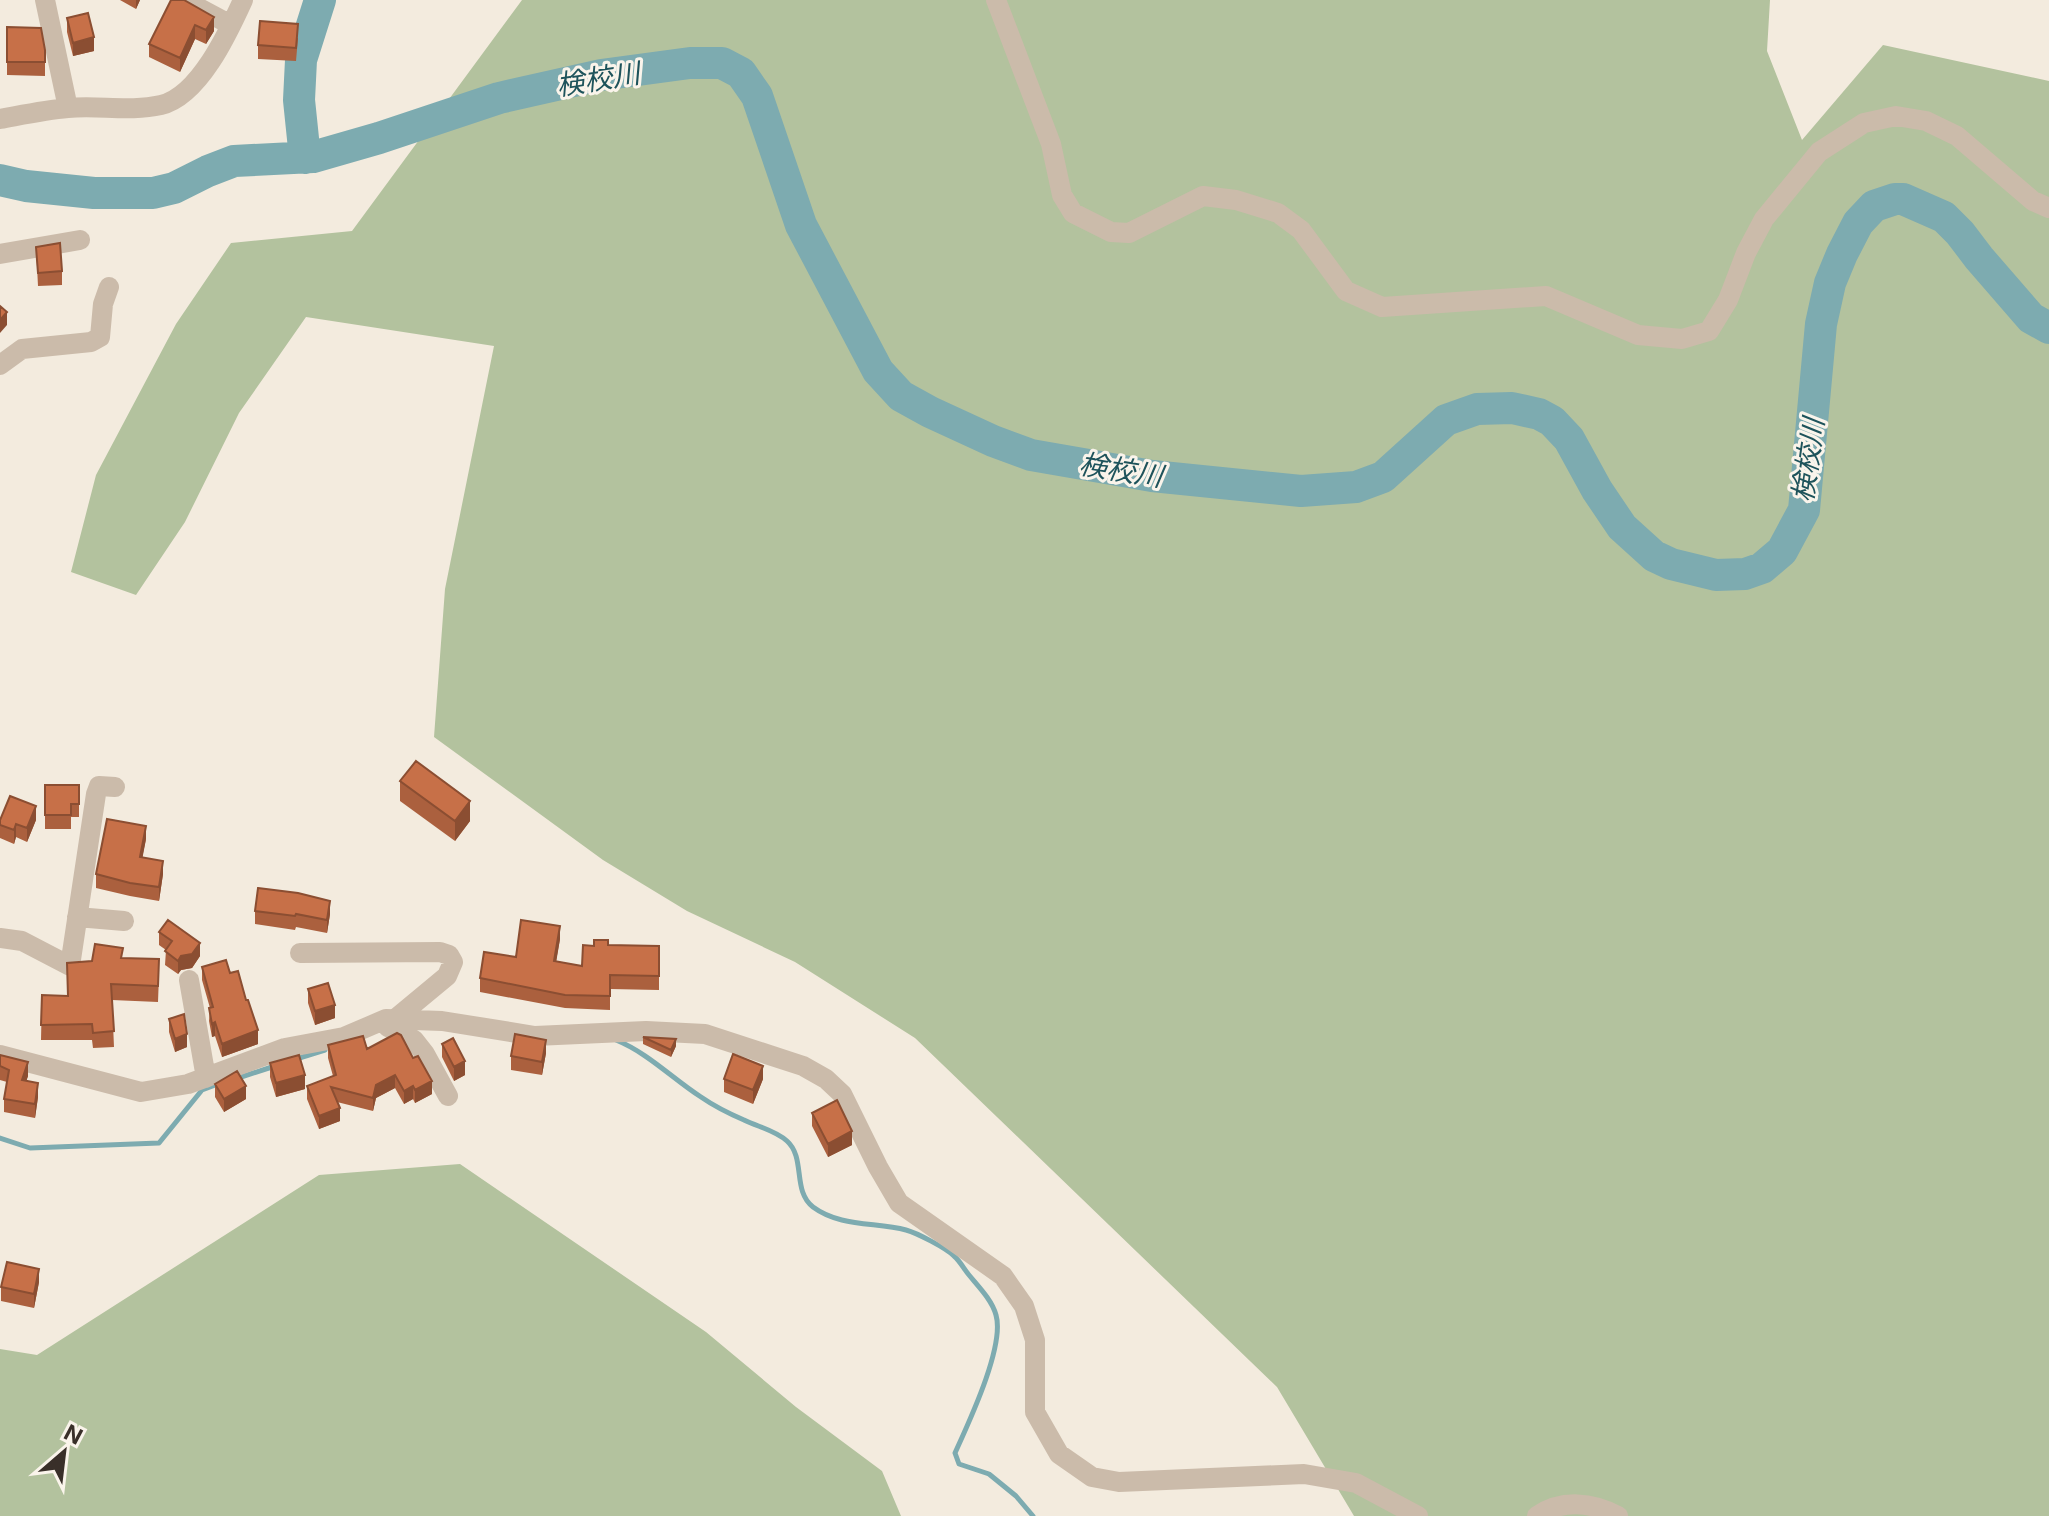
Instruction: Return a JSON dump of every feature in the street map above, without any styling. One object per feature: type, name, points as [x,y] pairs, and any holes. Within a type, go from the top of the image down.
[{"type":"street","points":[[45,0],[68,108]]},
{"type":"street","points":[[184,0],[231,25]]},
{"type":"street","points":[[0,119],[68,108],[139,108],[164,104],[188,89],[205,70],[243,0]]},
{"type":"street","points":[[996,0],[1051,144],[1062,195],[1073,213],[1111,232],[1129,233],[1203,196],[1236,200],[1278,213],[1301,230],[1346,291],[1382,307],[1546,296],[1638,335],[1682,339],[1709,331],[1728,300],[1746,253],[1764,219],[1819,152],[1864,123],[1896,116],[1926,121],[1957,136],[2033,201],[2049,208]]},
{"type":"street","points":[[0,254],[80,240]]},
{"type":"street","points":[[0,365],[22,349],[91,342],[100,337],[103,304],[109,287]]},
{"type":"street","points":[[0,938],[22,941],[70,966],[96,794],[99,786],[115,787]]},
{"type":"street","points":[[77,917],[124,921]]},
{"type":"street","points":[[300,953],[440,952],[449,955],[453,962],[447,976],[393,1025]]},
{"type":"street","points":[[189,980],[206,1078]]},
{"type":"street","points":[[0,1055],[141,1092],[188,1084],[285,1048],[393,1025],[442,1021],[535,1036],[646,1031],[705,1034],[803,1066],[826,1079],[842,1094],[899,1203],[1003,1276],[1024,1306],[1035,1340],[1035,1412],[1059,1454],[1092,1477],[1119,1482],[1304,1474],[1356,1483],[1418,1516]]},
{"type":"street","points":[[393,1025],[414,1040],[425,1054],[448,1096]]},
{"type":"street","points":[[1537,1516],[1550,1507],[1586,1505],[1601,1507],[1618,1516]]},
{"type":"green space","points":[[522,0],[1770,0],[1767,51],[1802,140],[1883,45],[2049,81],[2049,1516],[1354,1516],[1277,1387],[915,1038],[795,962],[687,911],[603,860],[434,737],[445,589],[494,346],[306,317],[239,413],[185,522],[136,595],[71,572],[96,475],[176,324],[231,243],[352,231]]},
{"type":"green space","points":[[460,1164],[706,1332],[796,1407],[882,1471],[901,1516],[0,1516],[0,1349],[37,1355],[319,1175]]},
{"type":"building","points":[[171,0],[184,0],[214,17],[206,30],[195,25],[180,58],[149,44]]},
{"type":"building","points":[[88,13],[94,37],[73,43],[67,18]]},
{"type":"building","points":[[260,21],[298,24],[296,48],[258,45]]},
{"type":"building","points":[[7,27],[41,28],[45,62],[7,62]]},
{"type":"building","points":[[60,243],[62,271],[38,273],[36,247]]},
{"type":"building","points":[[0,306],[7,312],[0,320]]},
{"type":"building","points":[[416,761],[470,801],[455,821],[400,781]]},
{"type":"building","points":[[45,785],[79,785],[79,804],[71,804],[71,815],[45,815]]},
{"type":"building","points":[[10,796],[36,806],[27,828],[16,824],[14,830],[0,825]]},
{"type":"building","points":[[107,819],[146,826],[140,857],[163,861],[159,887],[96,874]]},
{"type":"building","points":[[258,888],[330,901],[327,920],[255,911]]},
{"type":"building","points":[[168,920],[200,943],[192,954],[181,956],[178,961],[165,951],[172,941],[159,932]]},
{"type":"building","points":[[521,920],[560,926],[554,961],[582,966],[583,945],[594,946],[594,940],[608,940],[608,945],[659,946],[659,976],[610,975],[610,996],[565,995],[480,978],[484,952],[516,957]]},
{"type":"building","points":[[95,944],[123,948],[121,958],[159,959],[158,986],[111,984],[114,1031],[93,1033],[92,1024],[41,1025],[42,995],[68,996],[67,963],[92,961]]},
{"type":"building","points":[[226,960],[230,973],[238,971],[258,1030],[222,1044],[215,1022],[212,1024],[209,1008],[213,1007],[202,967]]},
{"type":"building","points":[[328,983],[335,1005],[315,1011],[308,989]]},
{"type":"building","points":[[184,1014],[187,1034],[175,1039],[169,1019]]},
{"type":"building","points":[[397,1033],[413,1058],[418,1056],[432,1081],[415,1090],[413,1086],[404,1091],[395,1075],[376,1085],[373,1098],[331,1087],[340,1108],[319,1116],[307,1086],[336,1075],[328,1045],[363,1036],[367,1049]]},
{"type":"building","points":[[515,1034],[546,1040],[542,1062],[511,1056]]},
{"type":"building","points":[[643,1037],[676,1039],[671,1050]]},
{"type":"building","points":[[453,1038],[465,1061],[454,1067],[442,1044]]},
{"type":"building","points":[[733,1054],[763,1066],[753,1090],[724,1079]]},
{"type":"building","points":[[0,1055],[28,1062],[22,1080],[38,1083],[35,1104],[4,1099],[9,1070],[0,1066]]},
{"type":"building","points":[[299,1055],[305,1075],[276,1083],[270,1063]]},
{"type":"building","points":[[237,1071],[246,1086],[224,1099],[215,1084]]},
{"type":"building","points":[[837,1100],[852,1131],[828,1144],[812,1113]]},
{"type":"building","points":[[7,1262],[39,1269],[34,1294],[1,1287]]},
{"type":"waterway","points":[[305,158],[299,100],[301,60],[320,0]]},
{"type":"waterway","name":"検校川","points":[[0,180],[94,193],[153,193],[174,188],[234,161],[313,157],[499,98],[601,75],[690,63],[722,63],[741,73],[757,96],[801,225],[878,371],[901,396],[930,412],[1031,455],[1152,476],[1301,491],[1356,487],[1383,477],[1446,420],[1477,409],[1512,408],[1539,414],[1552,421],[1569,439],[1622,527],[1654,556],[1671,564],[1716,575],[1745,574],[1762,568],[1782,551],[1804,510],[1821,324],[1830,283],[1858,223],[1874,206],[1903,199],[1944,217],[2031,318],[2049,328]]},
{"type":"waterway","points":[[616,1040],[650,1059],[711,1104],[772,1131],[787,1141],[796,1156],[803,1192],[813,1207],[846,1221],[911,1232],[938,1245],[958,1260],[991,1304],[997,1329],[991,1364],[955,1453],[959,1464],[989,1474],[1016,1496],[1033,1516]]},
{"type":"waterway","points":[[296,1059],[325,1050]]},
{"type":"waterway","points":[[235,1079],[275,1066]]},
{"type":"waterway","points":[[0,1138],[30,1148],[159,1143],[202,1090],[218,1084]]}]
